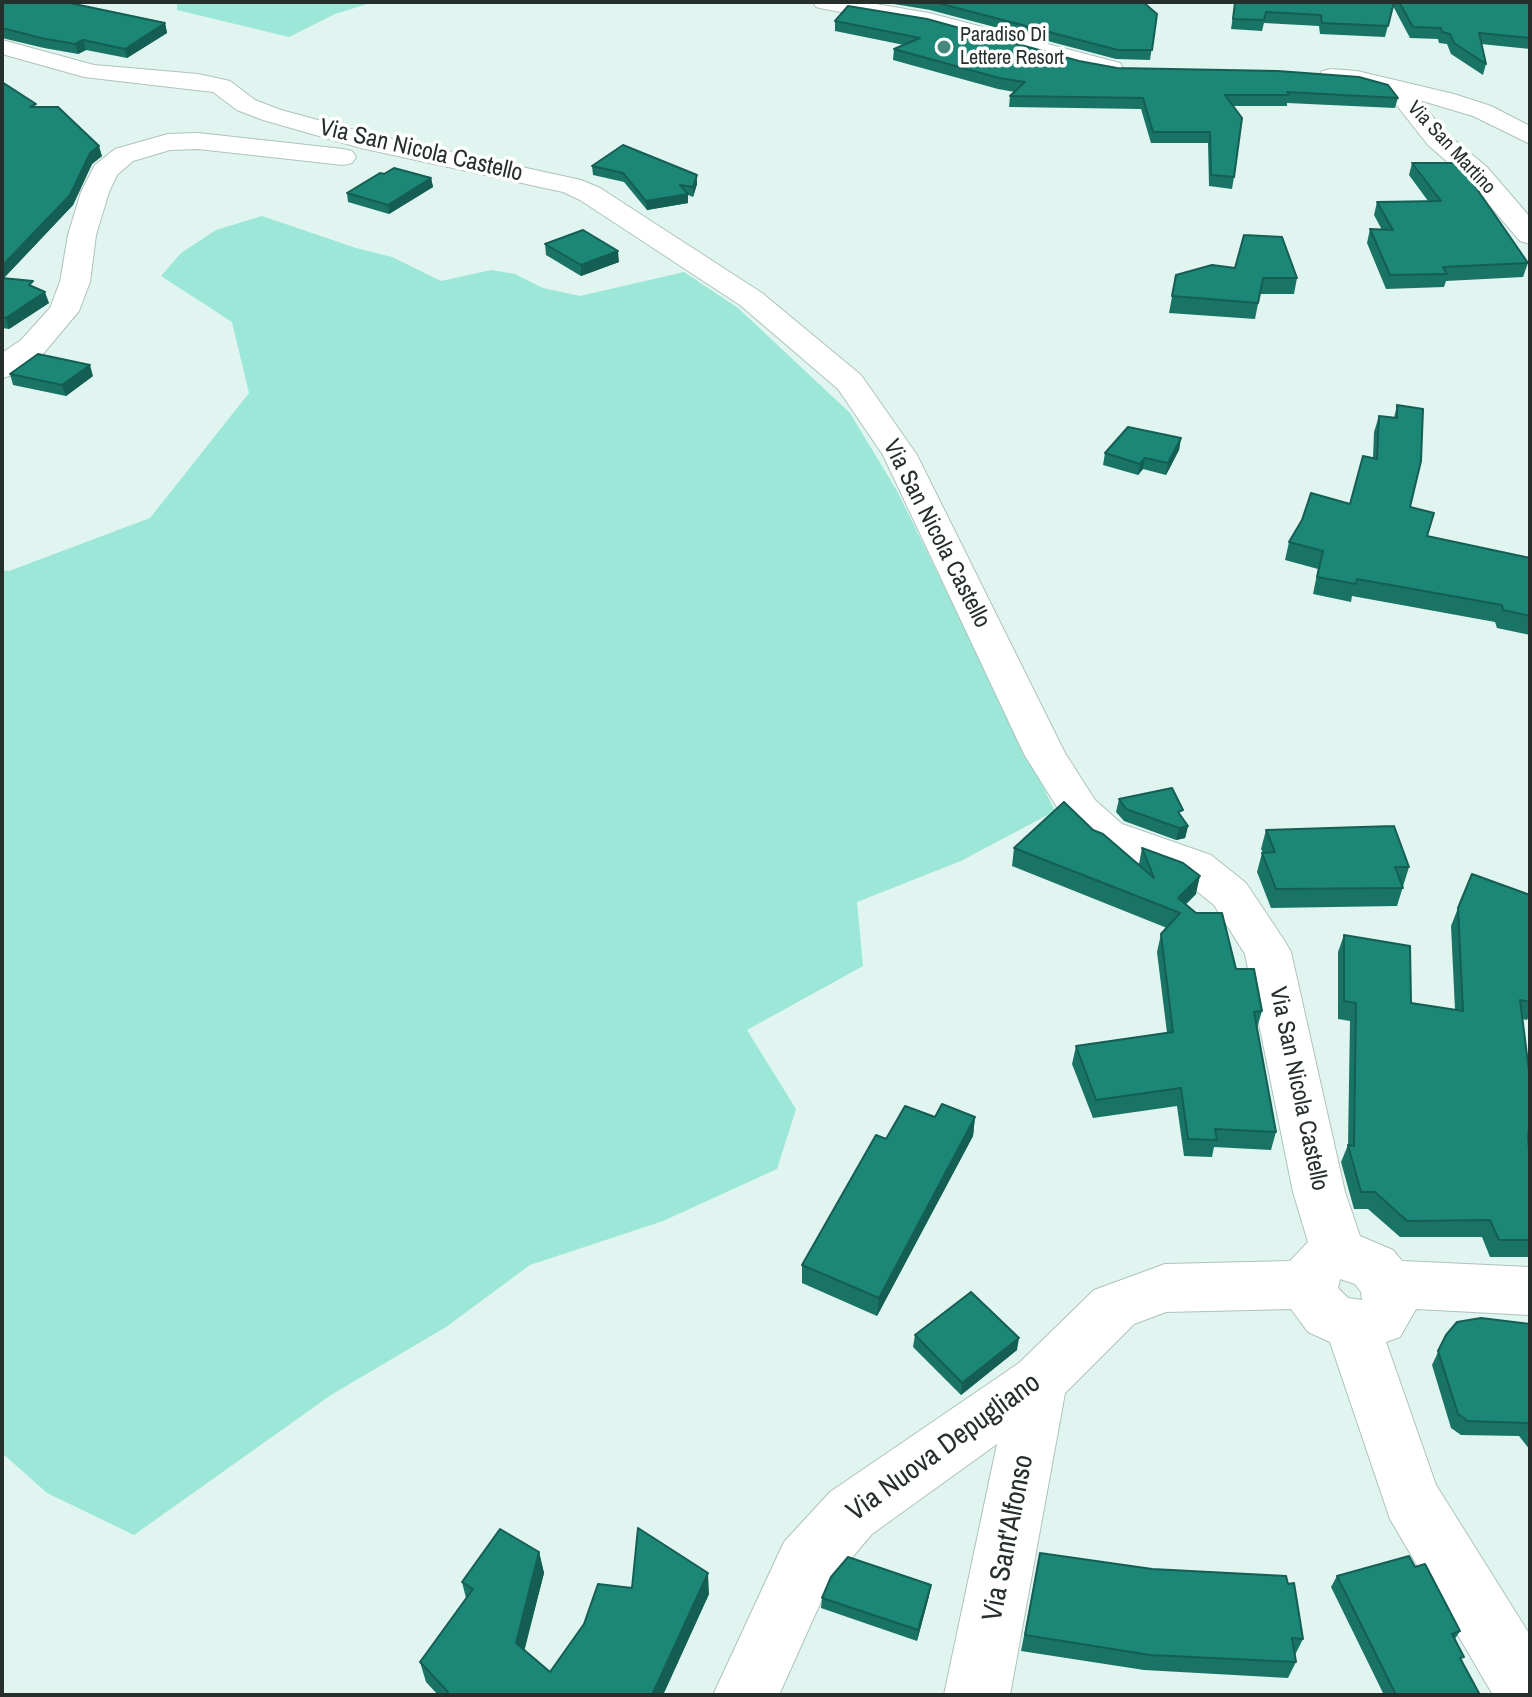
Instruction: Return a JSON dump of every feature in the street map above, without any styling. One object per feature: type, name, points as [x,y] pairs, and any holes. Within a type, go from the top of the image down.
[{"type":"street","points":[[824,2],[943,23],[1087,64],[1139,71]]},
{"type":"street","name":"Via San Nicola Castello","points":[[2,47],[93,72],[198,81],[221,86],[246,105],[272,115],[361,140],[571,186],[590,194],[751,299],[850,382],[900,455],[1045,754],[1080,810],[1107,835],[1195,866],[1230,894],[1268,952],[1319,1192],[1411,1499],[1530,1695]]},
{"type":"street","name":"Via San Martino","points":[[1303,74],[1357,78],[1397,89],[1437,139],[1477,173],[1530,235]]},
{"type":"street","points":[[1397,89],[1436,96],[1482,111],[1530,136]]},
{"type":"street","points":[[2,368],[32,347],[64,311],[75,282],[82,235],[105,171],[124,155],[141,148],[168,142],[244,146],[353,159],[562,198],[590,194]]},
{"type":"street","name":"Via Nuova Depugliano","points":[[746,1695],[806,1564],[851,1513],[1039,1381],[1114,1307],[1165,1288],[1347,1287],[1530,1291]]},
{"type":"street","name":"Via Sant'Alfonso","points":[[977,1695],[1039,1381]]},
{"type":"green space","points":[[177,2],[374,2],[335,14],[289,37],[177,10]]},
{"type":"green space","points":[[262,216],[392,257],[441,281],[491,270],[515,274],[543,288],[580,296],[684,272],[738,308],[850,413],[897,491],[1055,811],[961,861],[857,902],[863,966],[747,1030],[796,1109],[777,1169],[663,1221],[530,1265],[446,1327],[331,1395],[134,1535],[47,1493],[2,1453],[2,570],[9,571],[150,518],[249,393],[232,322],[161,276],[181,253],[216,230]]},
{"type":"building","points":[[2,2],[65,2],[165,23],[125,49],[83,40],[75,44],[2,28]]},
{"type":"building","points":[[934,2],[1143,2],[1157,14],[1152,50],[1118,50]]},
{"type":"building","points":[[1235,2],[1394,2],[1388,26],[1322,23],[1321,15],[1266,12],[1264,20],[1233,19]]},
{"type":"building","points":[[1399,2],[1530,2],[1530,38],[1479,33],[1486,64],[1454,43],[1450,34],[1442,32],[1441,28],[1413,27]]},
{"type":"building","points":[[848,6],[927,19],[1079,61],[1117,68],[1278,71],[1359,77],[1388,85],[1398,98],[1287,92],[1289,95],[1225,95],[1242,118],[1234,177],[1211,175],[1210,132],[1153,132],[1143,98],[1010,96],[1025,82],[999,78],[894,49],[920,38],[835,21]]},
{"type":"building","points":[[2,82],[36,104],[30,107],[58,107],[99,146],[90,153],[70,195],[2,266]]},
{"type":"building","points":[[623,145],[697,175],[693,187],[680,185],[688,194],[646,201],[623,173],[592,166]]},
{"type":"building","points":[[1412,163],[1459,163],[1528,263],[1443,267],[1447,274],[1390,275],[1370,229],[1393,230],[1377,202],[1441,201]]},
{"type":"building","points":[[394,168],[431,178],[388,205],[347,193],[380,173]]},
{"type":"building","points":[[583,230],[618,251],[581,265],[545,244]]},
{"type":"building","points":[[1244,235],[1282,237],[1297,278],[1263,278],[1258,303],[1172,296],[1176,275],[1212,265],[1235,268]]},
{"type":"building","points":[[2,278],[33,281],[29,285],[45,292],[6,318],[2,317]]},
{"type":"building","points":[[38,354],[90,365],[62,385],[10,374]]},
{"type":"building","points":[[1397,405],[1423,409],[1421,461],[1410,507],[1434,513],[1427,536],[1530,558],[1530,616],[1503,610],[1502,605],[1357,579],[1356,584],[1317,577],[1323,551],[1289,542],[1302,520],[1311,493],[1350,504],[1363,456],[1377,459],[1379,416],[1397,418]]},
{"type":"building","points":[[1128,427],[1181,438],[1168,463],[1145,458],[1140,464],[1105,453]]},
{"type":"building","points":[[1172,788],[1183,810],[1178,812],[1188,826],[1179,828],[1126,809],[1119,799]]},
{"type":"building","points":[[1064,802],[1093,830],[1103,834],[1154,878],[1142,848],[1183,863],[1200,876],[1178,898],[1196,913],[1222,913],[1236,969],[1254,969],[1262,1011],[1254,1012],[1276,1132],[1215,1129],[1217,1140],[1188,1139],[1181,1088],[1096,1100],[1076,1046],[1173,1032],[1161,934],[1180,913],[1014,848]]},
{"type":"building","points":[[1394,826],[1409,867],[1395,867],[1403,888],[1276,889],[1262,853],[1275,852],[1266,830]]},
{"type":"building","points":[[1472,874],[1530,895],[1530,1002],[1520,1000],[1530,1079],[1530,1240],[1499,1240],[1490,1220],[1407,1221],[1375,1192],[1361,1192],[1348,1145],[1354,1146],[1356,1003],[1344,1001],[1344,935],[1410,946],[1411,1003],[1463,1011],[1458,908]]},
{"type":"building","points":[[942,1104],[975,1117],[879,1298],[802,1265],[876,1135],[886,1139],[905,1106],[935,1117]]},
{"type":"building","points":[[971,1292],[1019,1338],[962,1383],[915,1335]]},
{"type":"building","points":[[1481,1318],[1530,1324],[1530,1427],[1527,1423],[1468,1421],[1458,1414],[1438,1351],[1457,1322]]},
{"type":"building","points":[[638,1528],[708,1573],[652,1695],[446,1695],[448,1692],[420,1662],[473,1589],[462,1582],[500,1529],[539,1552],[516,1643],[550,1672],[584,1624],[598,1584],[632,1588]]},
{"type":"building","points":[[1040,1553],[1152,1569],[1286,1576],[1288,1584],[1294,1583],[1303,1639],[1292,1638],[1296,1662],[1150,1655],[1025,1635]]},
{"type":"building","points":[[1409,1556],[1415,1567],[1425,1564],[1460,1631],[1452,1634],[1464,1657],[1460,1658],[1480,1695],[1396,1695],[1337,1576]]},
{"type":"building","points":[[848,1557],[931,1585],[918,1630],[822,1598],[831,1577]]},
{"type":"place","name":"Paradiso Di Lettere Resort","points":[[944,47]]}]
